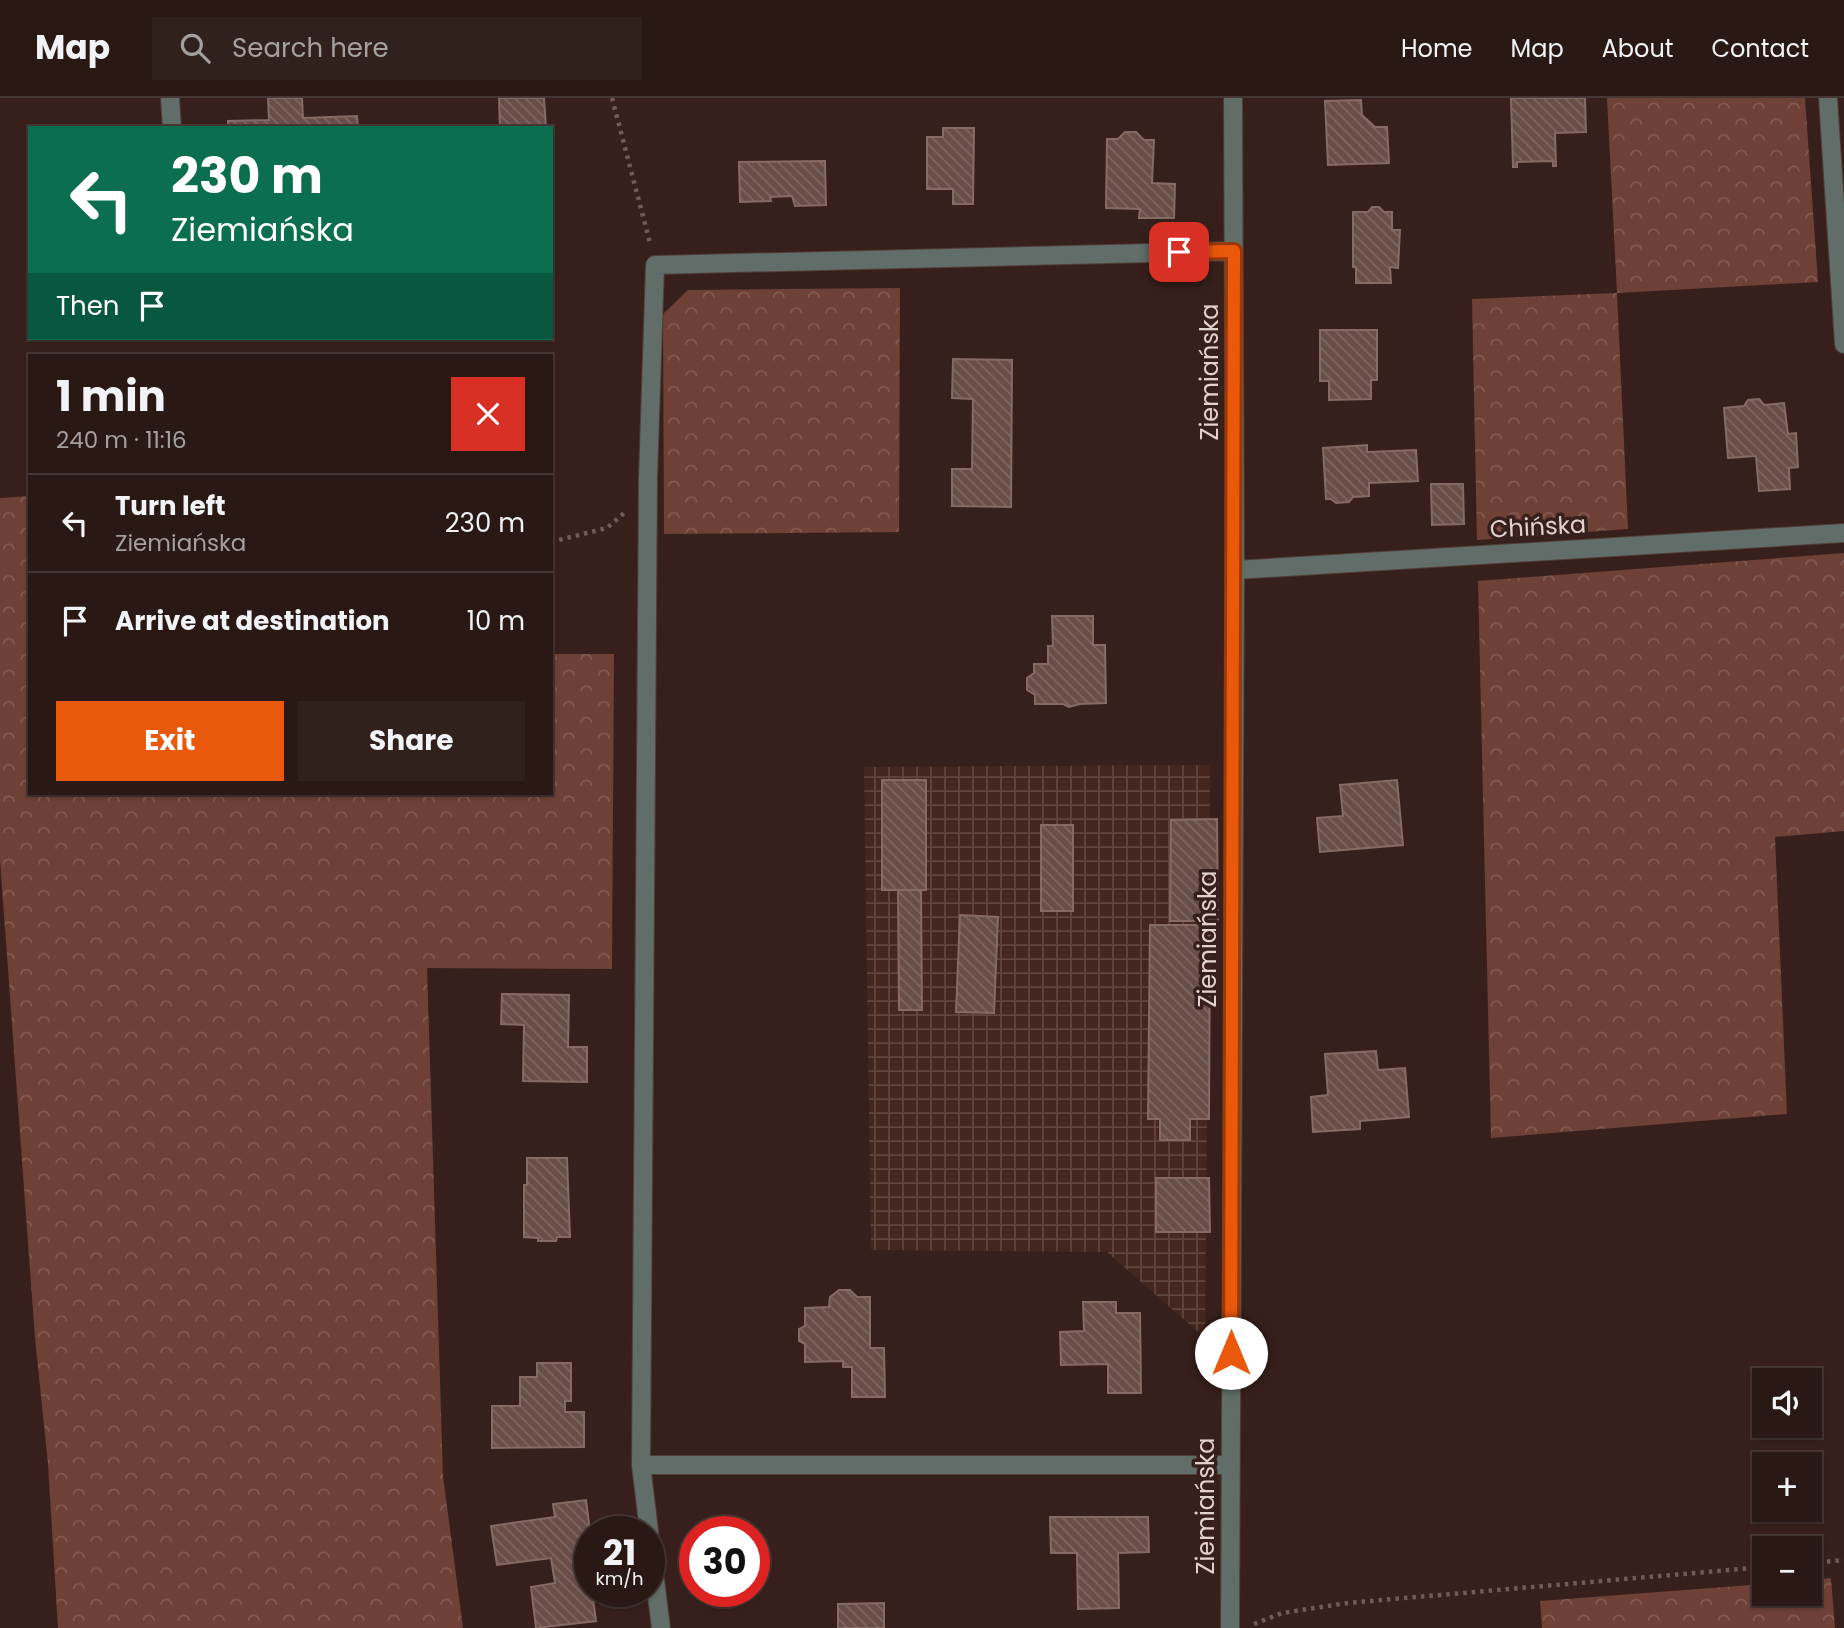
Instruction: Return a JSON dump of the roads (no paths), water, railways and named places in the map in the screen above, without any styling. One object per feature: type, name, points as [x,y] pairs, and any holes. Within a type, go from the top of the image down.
[{"type":"street","points":[[170,98],[172,126]]},
{"type":"street","name":"Ziemiańska","points":[[1230,1628],[1235,570],[1233,98]]},
{"type":"street","points":[[1828,98],[1844,344]]},
{"type":"street","points":[[647,1516],[641,1465],[648,478],[655,265],[1234,251]]},
{"type":"street","name":"Chińska","points":[[1235,570],[1844,533]]},
{"type":"street","points":[[641,1465],[1230,1465]]},
{"type":"street","points":[[658,1607],[661,1628]]}]
